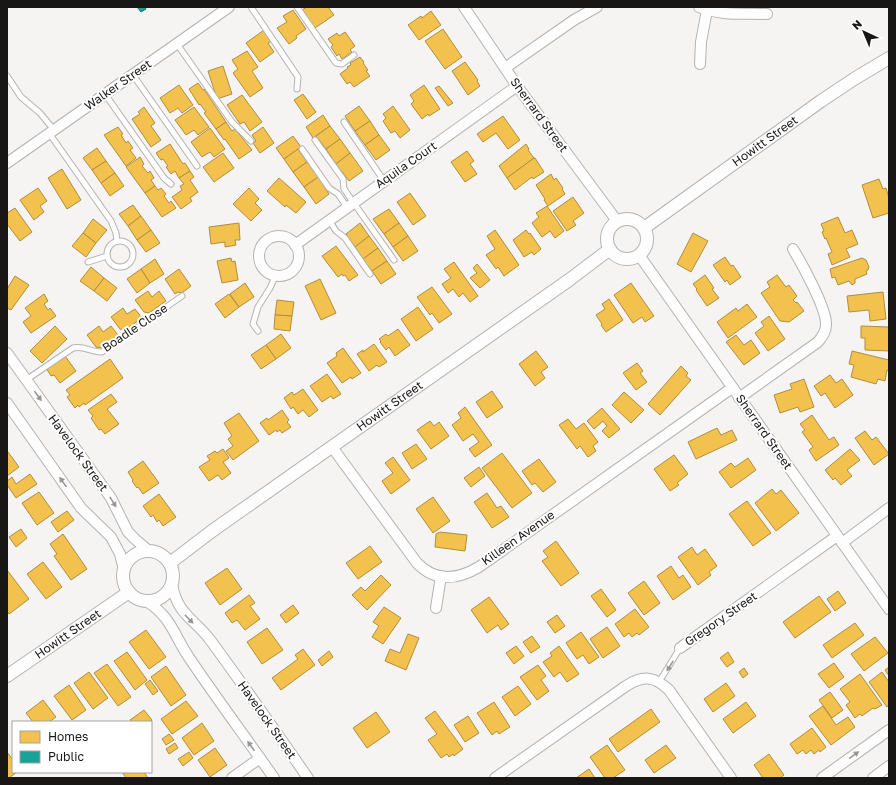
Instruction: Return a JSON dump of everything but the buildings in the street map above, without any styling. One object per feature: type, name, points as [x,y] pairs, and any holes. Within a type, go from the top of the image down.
[{"type":"street","name":"Walker Street","points":[[7,163],[229,7]]},
{"type":"street","name":"Sherrard Street","points":[[464,7],[517,86],[617,222]]},
{"type":"street","points":[[505,68],[574,20],[596,7]]},
{"type":"street","points":[[700,64],[703,8],[724,13],[767,14]]},
{"type":"street","name":"Howitt Street","points":[[644,228],[821,101],[889,58]]},
{"type":"street","name":"Aquila Court","points":[[295,244],[517,86]]},
{"type":"street","points":[[630,218],[637,221],[644,228],[647,236],[647,242],[643,251],[639,255],[629,259],[623,258],[617,256],[610,249],[607,239],[608,232],[617,222],[630,218]]},
{"type":"street","points":[[278,236],[289,239],[295,244],[298,255],[295,266],[287,274],[276,275],[267,272],[261,264],[259,255],[262,246],[269,239],[278,236]]},
{"type":"street","name":"Howitt Street","points":[[170,563],[212,531],[569,280],[610,249]]},
{"type":"street","points":[[739,398],[818,342],[825,332],[826,323],[824,314],[806,272],[793,249]]},
{"type":"street","name":"Sherrard Street","points":[[639,255],[889,609]]},
{"type":"street","name":"Havelock Street","points":[[7,353],[111,498],[128,532],[149,551]]},
{"type":"street","name":"Killeen Avenue","points":[[332,447],[412,557],[424,570],[431,574],[441,576],[457,576],[468,573],[479,567],[732,388]]},
{"type":"street","points":[[7,404],[82,508],[93,521],[111,537],[120,554],[124,570],[124,580],[129,592],[136,598],[146,601],[154,601],[164,596],[169,591],[172,584],[173,571],[170,563],[163,556],[149,551],[141,552],[134,556],[128,562],[124,570]]},
{"type":"street","name":"Gregory Street","points":[[680,648],[840,539],[889,508]]},
{"type":"street","points":[[436,608],[441,576]]},
{"type":"street","name":"Havelock Street","points":[[172,584],[176,597],[185,614],[209,638],[308,778]]},
{"type":"street","name":"Howitt Street","points":[[7,676],[129,592]]},
{"type":"street","points":[[146,601],[159,610],[167,619],[189,658],[274,778]]},
{"type":"street","points":[[495,778],[631,683],[640,679],[649,678],[659,682],[673,696],[732,778]]},
{"type":"street","points":[[822,778],[889,730]]},
{"type":"street","points":[[232,778],[260,758]]},
{"type":"street","points":[[872,778],[889,766]]},
{"type":"lane","points":[[251,7],[298,77],[297,89]]},
{"type":"lane","points":[[297,7],[336,62],[342,64],[354,55]]},
{"type":"lane","points":[[177,44],[232,122],[251,141]]},
{"type":"lane","points":[[133,75],[197,166]]},
{"type":"lane","points":[[7,76],[21,97],[40,113],[111,221],[116,233],[117,241]]},
{"type":"lane","points":[[105,94],[164,178],[171,184]]},
{"type":"lane","points":[[344,122],[384,181]]},
{"type":"lane","points":[[315,140],[343,179],[344,189],[350,204]]},
{"type":"lane","points":[[302,149],[329,188],[350,204],[394,260]]},
{"type":"lane","points":[[329,220],[336,231],[345,238],[370,274]]},
{"type":"lane","points":[[117,241],[124,242],[131,248],[133,254],[130,263],[123,267],[116,267],[109,262],[107,256],[109,247],[117,241]]},
{"type":"lane","points":[[88,262],[107,256]]},
{"type":"lane","points":[[258,331],[253,324],[258,308],[276,275]]},
{"type":"lane","name":"Boadle Close","points":[[26,380],[74,348],[82,347],[99,352],[104,351],[182,296]]},
{"type":"lane","name":"Gregory Street","points":[[659,682],[680,648]]}]
